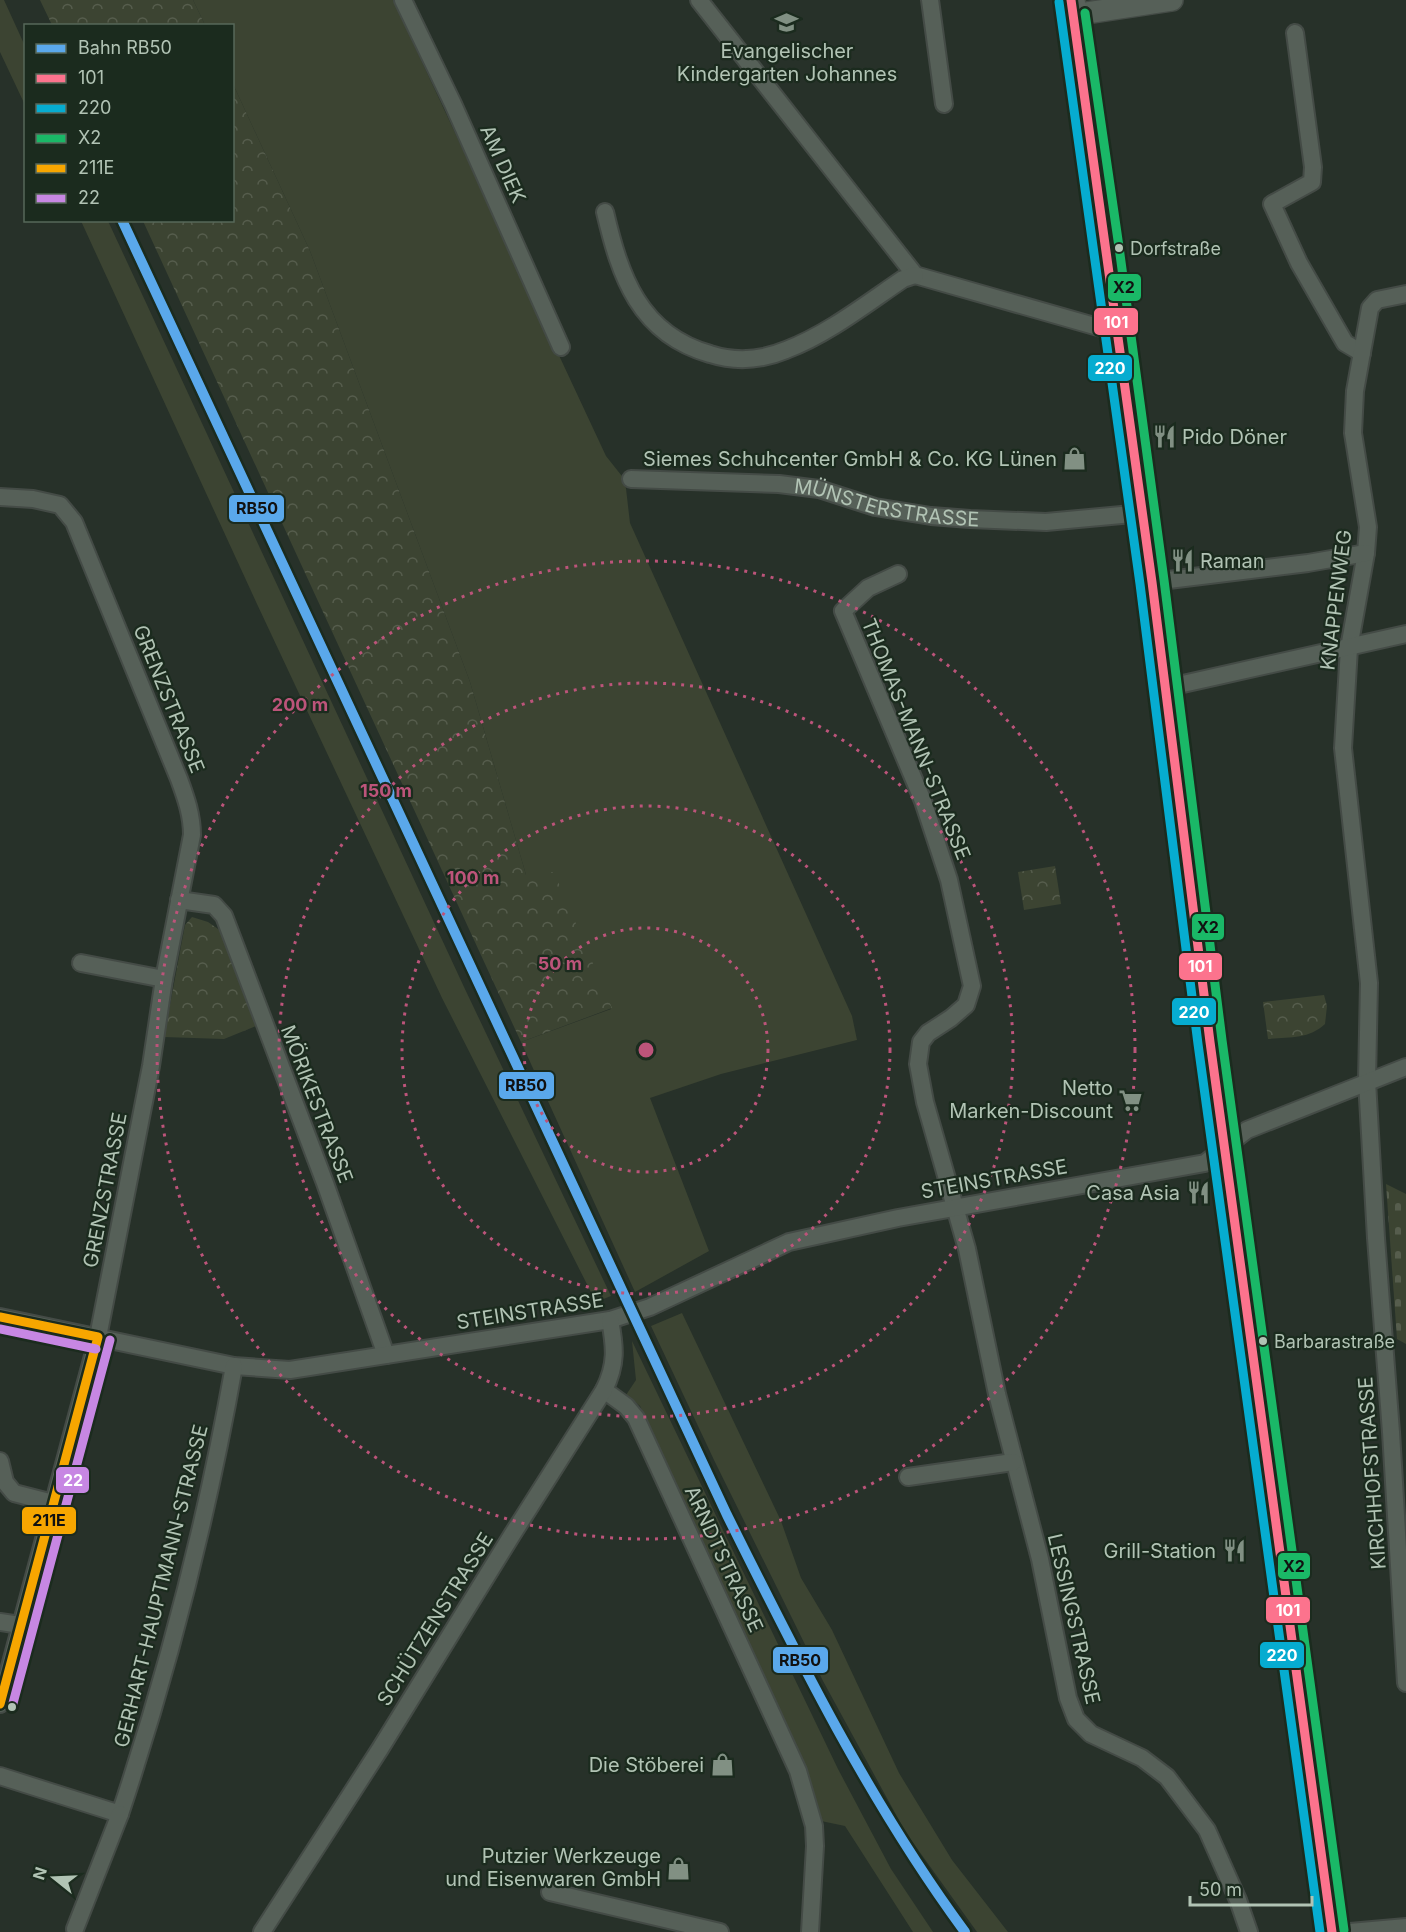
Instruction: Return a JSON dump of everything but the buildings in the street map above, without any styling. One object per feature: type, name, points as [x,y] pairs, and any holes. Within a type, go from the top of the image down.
[{"type":"main road","points":[[1072,7],[1119,333],[1224,1148],[1233,1198],[1332,1932]]},
{"type":"street","name":"AM DIEK","points":[[403,0],[453,104],[561,347]]},
{"type":"street","points":[[699,0],[915,275]]},
{"type":"street","points":[[930,0],[944,104]]},
{"type":"street","points":[[1072,7],[1172,0]]},
{"type":"street","points":[[1295,33],[1313,167],[1312,182],[1272,204],[1299,263],[1345,343],[1362,353]]},
{"type":"street","points":[[605,212],[616,256],[633,294],[646,315],[679,342],[717,356],[735,359],[755,358],[786,350],[809,340],[903,279],[915,275],[1119,333]]},
{"type":"street","name":"KNAPPENWEG","points":[[1367,1081],[1369,983],[1343,748],[1349,648],[1366,553],[1368,527],[1353,433],[1355,391],[1370,308],[1377,300],[1406,294]]},
{"type":"street","name":"MÜNSTERSTRASSE","points":[[631,479],[779,484],[819,489],[874,507],[931,516],[970,519],[1046,522],[1143,513]]},
{"type":"street","name":"GRENZSTRASSE","points":[[0,497],[33,499],[60,505],[74,522],[188,804],[192,820],[192,835],[151,1066],[98,1337],[0,1704]]},
{"type":"street","points":[[1152,582],[1308,563],[1366,553]]},
{"type":"street","name":"THOMAS-MANN-STRASSE","points":[[898,574],[868,588],[843,611],[923,801],[949,880],[972,986],[966,1005],[928,1033],[921,1042],[918,1064],[925,1102],[956,1208]]},
{"type":"street","points":[[1165,688],[1349,648],[1406,633]]},
{"type":"street","name":"MÖRIKESTRASSE","points":[[179,900],[214,905],[224,916],[325,1183],[386,1355]]},
{"type":"street","points":[[81,963],[165,979]]},
{"type":"street","points":[[1224,1148],[1247,1130],[1406,1067]]},
{"type":"street","name":"KIRCHHOFSTRASSE","points":[[1367,1081],[1376,1238],[1403,1590],[1406,1683]]},
{"type":"street","name":"STEINSTRASSE","points":[[0,1317],[234,1366],[290,1370],[610,1320],[650,1307],[789,1242],[898,1218],[1205,1163],[1224,1148]]},
{"type":"street","name":"LESSINGSTRASSE","points":[[956,1208],[967,1249],[997,1394],[1040,1559],[1068,1698],[1076,1719],[1091,1734],[1142,1758],[1167,1778],[1207,1830],[1238,1900],[1249,1932]]},
{"type":"street","name":"SCHÜTZENSTRASSE","points":[[262,1932],[380,1749],[517,1526],[604,1390],[611,1377],[615,1360],[610,1320]]},
{"type":"street","name":"GERHART-HAUPTMANN-STRASSE","points":[[75,1929],[120,1814],[150,1725],[207,1507],[234,1366]]},
{"type":"street","name":"ARNDTSTRASSE","points":[[604,1390],[626,1406],[636,1418],[798,1771],[814,1826],[810,1932]]},
{"type":"street","points":[[0,1461],[5,1482],[14,1493],[53,1503]]},
{"type":"street","points":[[908,1477],[1014,1462]]},
{"type":"street","points":[[0,1622],[21,1625]]},
{"type":"street","points":[[0,1776],[120,1814]]},
{"type":"street","points":[[550,1892],[720,1932]]},
{"type":"street","points":[[1350,1932],[1406,1927]]},
{"type":"green space","points":[[0,0],[4,0],[24,44],[24,103],[0,52]]},
{"type":"green space","points":[[40,0],[193,0],[205,24],[52,24]]},
{"type":"green space","points":[[193,0],[393,0],[606,456],[625,480],[630,523],[852,1016],[857,1040],[721,1074],[650,1098],[709,1251],[635,1292],[521,1042],[611,1009],[526,875],[470,682],[310,251],[234,86],[234,24],[205,24]]},
{"type":"green space","points":[[234,86],[310,251],[470,682],[526,875],[554,872],[612,1008],[521,1042],[143,222],[234,222]]},
{"type":"green space","points":[[81,222],[108,222],[464,987],[611,1296],[596,1302],[442,998]]},
{"type":"green space","points":[[1055,866],[1061,904],[1024,910],[1018,872]]},
{"type":"green space","points":[[192,917],[208,922],[221,931],[261,1024],[224,1039],[164,1037],[185,925]]},
{"type":"green space","points":[[1324,995],[1327,1006],[1325,1024],[1319,1029],[1299,1036],[1268,1039],[1263,1002]]},
{"type":"green space","points":[[1386,1184],[1406,1194],[1406,1344],[1397,1339]]},
{"type":"green space","points":[[682,1313],[781,1521],[801,1578],[832,1630],[899,1773],[952,1860],[1008,1932],[977,1932],[906,1833],[823,1681],[651,1326]]},
{"type":"green space","points":[[632,1341],[838,1769],[891,1869],[933,1932],[913,1932],[845,1826],[821,1821],[808,1774],[640,1406],[626,1395],[636,1380]]},
{"type":"rail line","name":"RB50","points":[[123,222],[727,1515],[837,1729],[898,1833],[965,1932]]},
{"type":"transit line","name":"101","points":[[1071,0],[1152,582],[1210,1042],[1332,1932]]},
{"type":"transit line","name":"220","points":[[1059,2],[1140,584],[1198,1044],[1320,1932]]},
{"type":"transit line","name":"X2","points":[[1085,13],[1164,580],[1222,1040],[1344,1930]]},
{"type":"transit line","name":"211E","points":[[0,1317],[98,1337]]},
{"type":"transit line","name":"22","points":[[0,1329],[96,1349]]},
{"type":"transit line","name":"211E","points":[[0,1704],[98,1337]]},
{"type":"transit line","name":"22","points":[[12,1707],[110,1340]]},
{"type":"place","name":"Evangelischer Kindergarten Johannes","points":[[787,23]]},
{"type":"place","name":"Dorfstraße","points":[[1119,248]]},
{"type":"place","name":"Pido Döner","points":[[1164,437]]},
{"type":"place","name":"Siemes Schuhcenter GmbH & Co. KG Lünen","points":[[1075,459]]},
{"type":"place","name":"Raman","points":[[1182,561]]},
{"type":"place","name":"Netto Marken-Discount","points":[[1131,1100]]},
{"type":"place","name":"Casa Asia","points":[[1198,1193]]},
{"type":"place","name":"Barbarastraße","points":[[1263,1341]]},
{"type":"place","name":"Grill-Station","points":[[1234,1551]]},
{"type":"place","name":"Die Stöberei","points":[[722,1765]]},
{"type":"place","name":"Putzier Werkzeuge und Eisenwaren GmbH","points":[[679,1868]]}]
